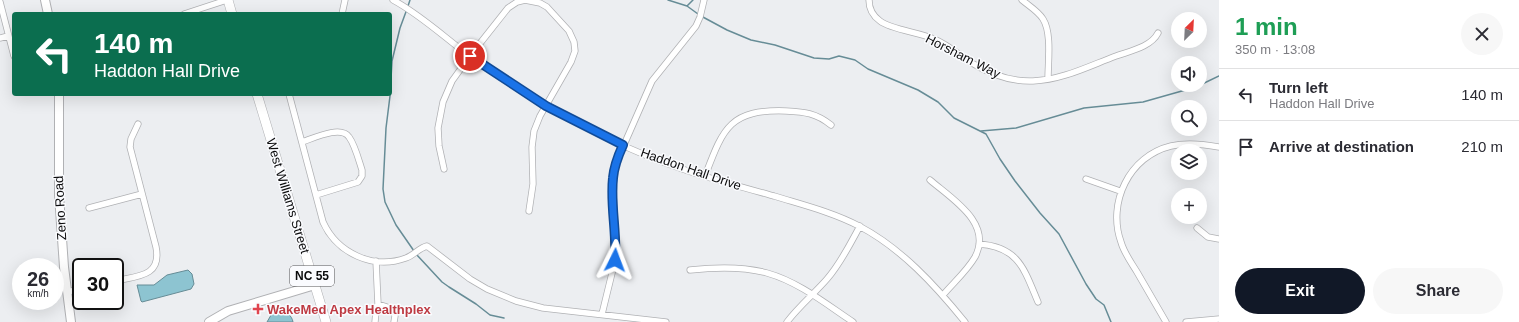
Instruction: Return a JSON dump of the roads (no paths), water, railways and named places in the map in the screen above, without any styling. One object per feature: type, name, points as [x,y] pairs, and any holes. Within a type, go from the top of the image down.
[{"type":"main road","points":[[227,0],[231,12]]},
{"type":"main road","name":"West Williams Street","points":[[258,96],[326,322]]},
{"type":"street","points":[[45,0],[48,12]]},
{"type":"street","points":[[190,12],[227,0]]},
{"type":"street","points":[[342,12],[345,0]]},
{"type":"street","name":"Haddon Hall Drive","points":[[392,0],[411,11],[470,56],[546,106],[623,145],[653,158],[706,176],[822,210],[860,226],[890,246],[916,268],[943,294],[965,322]]},
{"type":"street","points":[[444,169],[438,136],[441,110],[449,87],[470,56],[508,8],[516,1],[525,0],[540,3],[547,7],[569,31],[574,42],[575,51],[571,62],[536,125],[533,138],[533,184],[529,211]]},
{"type":"street","points":[[602,314],[616,251],[613,179],[616,163],[652,81],[696,26],[704,0]]},
{"type":"street","name":"Horsham Way","points":[[869,0],[872,13],[879,21],[935,39],[970,62],[997,76],[1013,79],[1033,81],[1065,76],[1141,47],[1155,39],[1158,34]]},
{"type":"street","points":[[1022,0],[1036,11],[1043,19],[1047,28],[1048,78]]},
{"type":"street","points":[[0,2],[12,49]]},
{"type":"street","points":[[0,38],[8,36]]},
{"type":"street","name":"Zeno Road","points":[[59,96],[59,195],[71,322]]},
{"type":"street","points":[[290,96],[323,222],[334,240],[354,255],[376,261],[394,261],[404,259],[427,246],[470,279],[505,297],[543,308],[666,322]]},
{"type":"street","points":[[706,176],[724,132],[733,123],[745,116],[766,110],[808,113],[821,117],[831,126]]},
{"type":"street","points":[[124,279],[147,273],[153,269],[157,261],[156,247],[130,147],[131,139],[138,124]]},
{"type":"street","points":[[302,142],[335,132],[342,132],[350,138],[362,170],[362,176],[358,182],[316,195]]},
{"type":"street","points":[[1166,322],[1121,242],[1116,225],[1120,191],[1136,167],[1147,157],[1162,149],[1185,143],[1219,147]]},
{"type":"street","points":[[1086,179],[1120,191]]},
{"type":"street","points":[[930,180],[971,217],[976,226],[979,244],[970,264],[943,294]]},
{"type":"street","points":[[89,208],[142,194]]},
{"type":"street","points":[[787,322],[836,268],[860,226]]},
{"type":"street","points":[[1197,228],[1208,237],[1219,239]]},
{"type":"street","points":[[979,244],[999,246],[1014,256],[1021,266],[1038,302]]},
{"type":"street","points":[[375,322],[378,304],[376,261]]},
{"type":"street","points":[[690,270],[727,268],[757,271],[781,278],[811,294],[853,322]]},
{"type":"street","points":[[209,322],[228,311],[315,285]]},
{"type":"street","points":[[67,292],[72,291]]},
{"type":"street","points":[[378,304],[387,307],[394,312],[394,322]]},
{"type":"street","points":[[1186,322],[1219,319]]},
{"type":"water","points":[[188,270],[192,274],[194,284],[191,289],[142,302],[141,301],[137,285],[154,285],[167,275]]},
{"type":"water","points":[[279,309],[288,314],[293,322],[267,322],[274,310]]},
{"type":"waterway","points":[[408,6],[410,0]]},
{"type":"waterway","points":[[668,0],[687,6],[698,14]]},
{"type":"waterway","points":[[687,6],[693,0]]},
{"type":"waterway","points":[[392,61],[400,28],[407,9]]},
{"type":"waterway","points":[[701,16],[727,30],[751,40],[775,45],[814,58],[829,59],[839,56],[855,60],[868,69],[918,90],[938,102],[954,118],[986,134],[1000,159],[1015,181],[1040,213],[1059,234],[1086,284],[1096,299],[1104,305],[1111,322]]},
{"type":"waterway","points":[[981,131],[1016,128],[1084,108],[1143,102],[1196,87],[1219,76]]},
{"type":"waterway","points":[[390,96],[386,128],[383,189],[385,202],[396,225],[414,251]]},
{"type":"waterway","points":[[416,254],[442,282],[490,315],[504,318]]},
{"type":"place","name":"WakeMed Apex Healthplex","points":[[258,309]]}]
